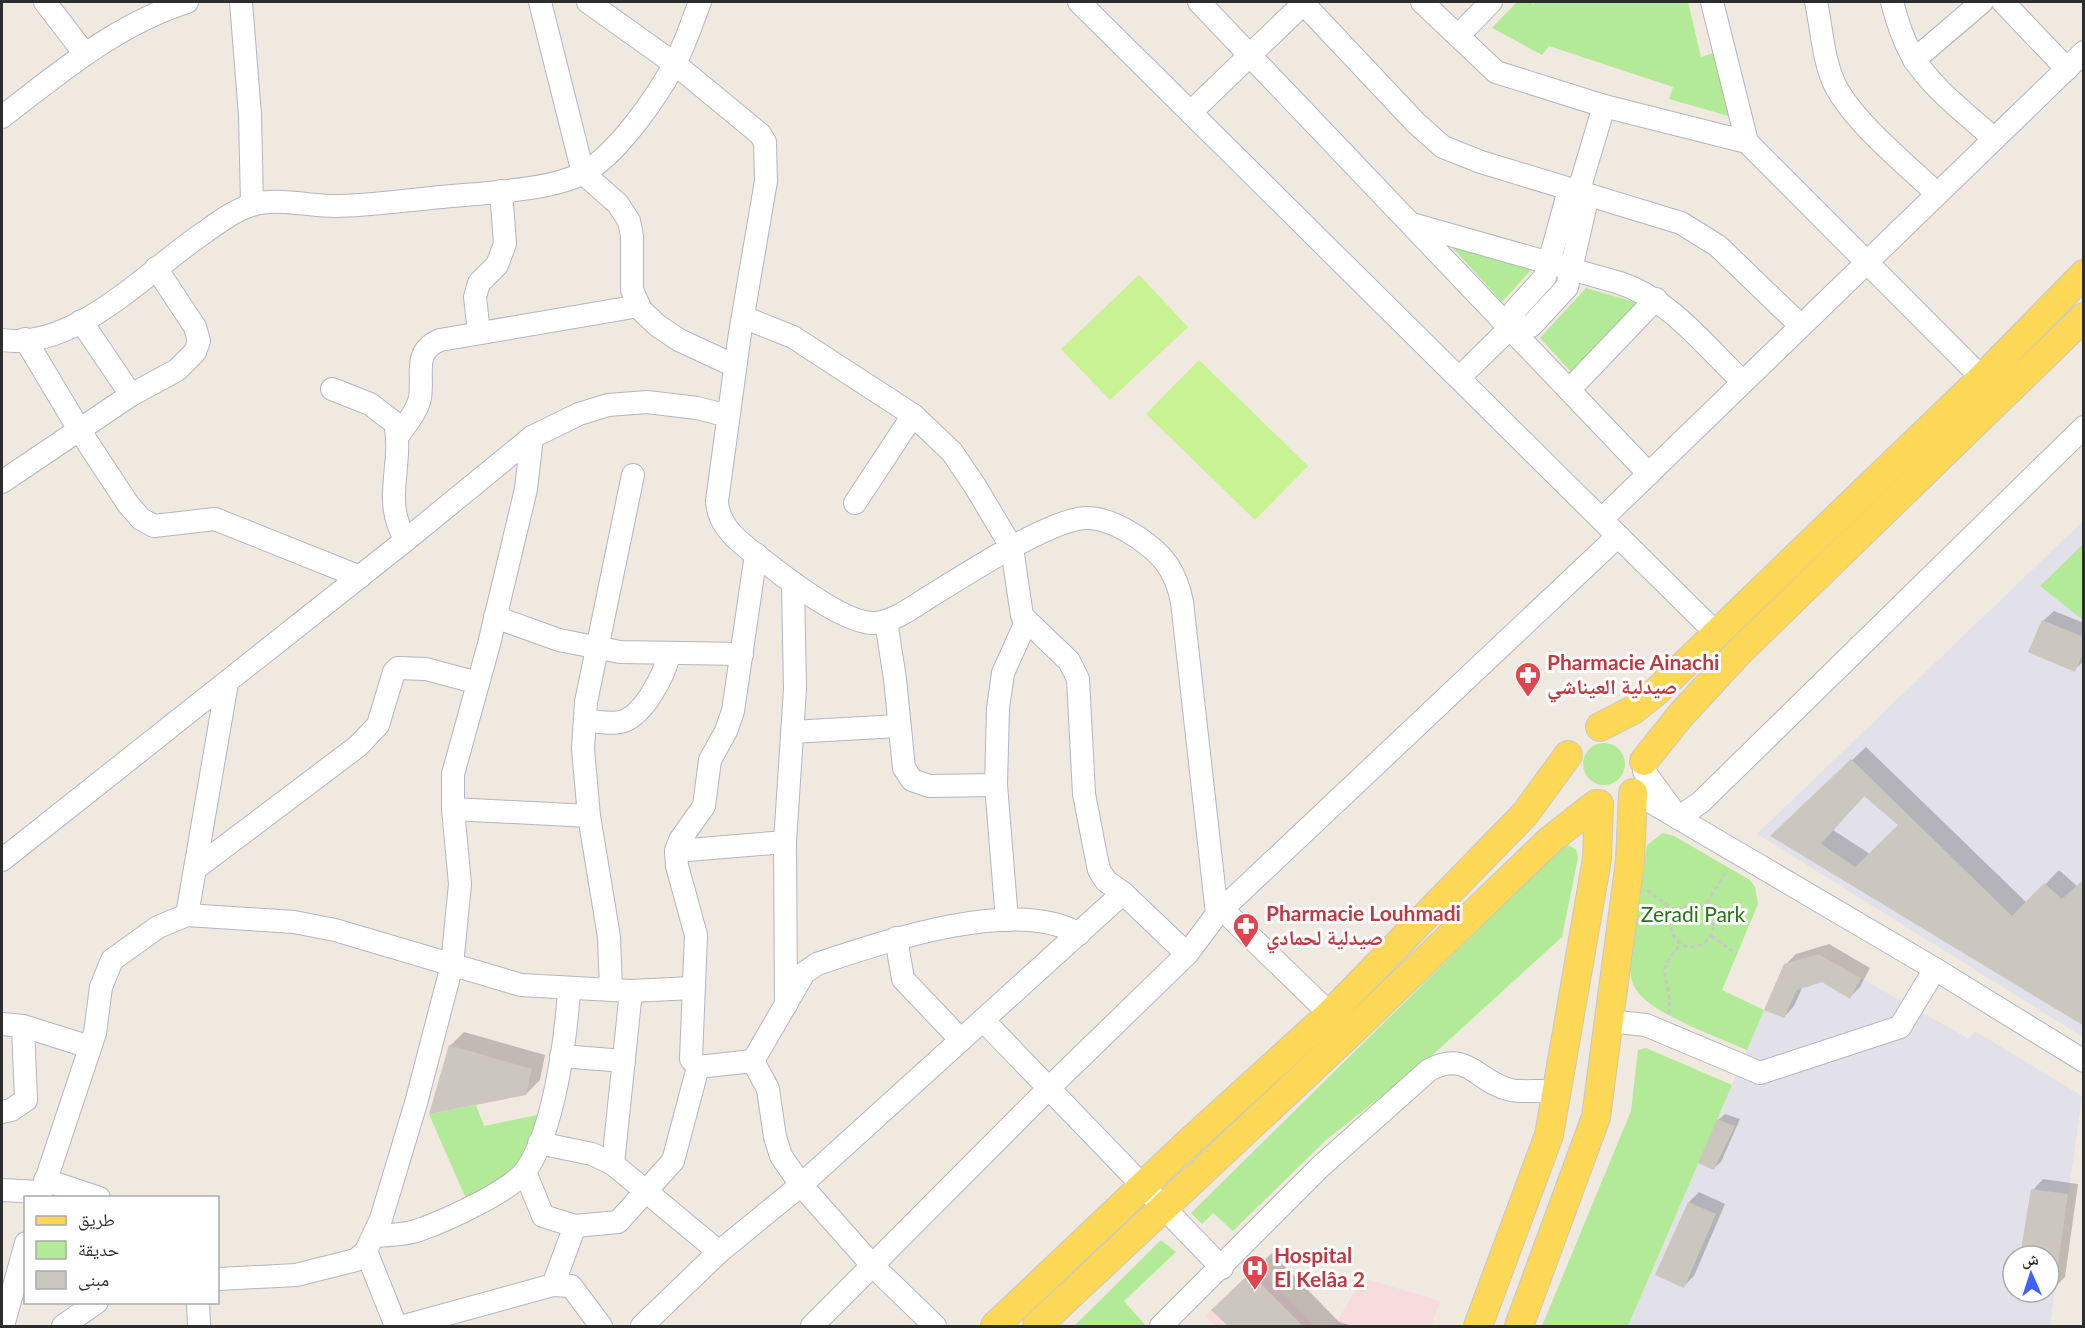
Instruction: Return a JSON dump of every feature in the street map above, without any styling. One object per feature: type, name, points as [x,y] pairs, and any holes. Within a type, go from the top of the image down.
[{"type":"main road","points":[[1568,755],[1566,768],[1569,780],[1584,799],[1598,804],[1617,803],[1639,779],[1680,716],[1992,387],[2084,274]]},
{"type":"main road","points":[[995,1326],[1330,1014],[1525,814],[1580,736],[1634,710],[1658,690],[1716,633],[1992,387],[2084,317]]},
{"type":"main road","points":[[1658,690],[1680,716]]},
{"type":"main road","points":[[1519,1326],[1596,1117],[1613,975],[1635,874],[1639,779],[1634,739],[1624,732],[1600,727]]},
{"type":"main road","points":[[1037,1326],[1350,1033],[1550,840],[1598,804]]},
{"type":"main road","points":[[1478,1326],[1550,1135],[1597,859],[1598,804]]},
{"type":"main road","points":[[1525,814],[1550,840]]},
{"type":"main road","points":[[1597,859],[1635,874]]},
{"type":"main road","points":[[1579,970],[1613,975]]},
{"type":"main road","points":[[1106,1222],[1129,1242]]},
{"type":"street","points":[[45,2],[52,15],[85,54]]},
{"type":"street","points":[[2,117],[85,54],[167,8],[187,2]]},
{"type":"street","points":[[241,2],[250,115],[252,204]]},
{"type":"street","points":[[540,2],[583,173],[618,204],[629,221],[632,236],[632,290],[639,306],[658,326],[679,340],[735,366]]},
{"type":"street","points":[[588,2],[675,64],[760,134],[765,142],[766,181],[742,317],[717,511],[725,526],[793,584],[847,615],[864,622],[886,621],[1012,548],[1073,520],[1098,520],[1127,530],[1160,553],[1174,573],[1182,602],[1220,911],[1330,1014]]},
{"type":"street","points":[[360,577],[216,519],[154,526],[141,519],[128,504],[80,431],[10,343],[47,337],[81,321],[129,291],[156,268],[222,220],[252,204],[359,206],[540,186],[583,173],[622,136],[675,64],[700,2]]},
{"type":"street","points":[[1079,2],[1716,633]]},
{"type":"street","points":[[1199,2],[1649,474]]},
{"type":"street","points":[[1191,112],[1303,2],[1416,123],[1443,147],[1481,162],[1671,218],[1700,233],[1747,272],[1802,326]]},
{"type":"street","points":[[1422,2],[1496,72],[1604,106],[1747,142],[1992,387]]},
{"type":"street","points":[[1458,36],[1491,2]]},
{"type":"street","points":[[1712,2],[1747,142]]},
{"type":"street","points":[[1816,2],[1829,69],[1836,87],[1851,108],[1937,194]]},
{"type":"street","points":[[1892,2],[1904,40],[1914,60],[1942,92],[1994,139]]},
{"type":"street","points":[[1914,60],[1982,2]]},
{"type":"street","points":[[2003,2],[2067,69]]},
{"type":"street","points":[[1602,519],[2084,52]]},
{"type":"street","points":[[1459,378],[1510,328],[1531,326],[1567,286],[1560,266],[1585,208],[1579,190],[1604,106]]},
{"type":"street","points":[[479,333],[476,297],[479,283],[497,265],[505,244],[501,191]]},
{"type":"street","points":[[1412,224],[1635,288],[1656,299],[1743,382]]},
{"type":"street","points":[[2,482],[131,395],[177,370],[195,352],[199,341],[195,327],[156,268]]},
{"type":"street","points":[[1569,390],[1656,299]]},
{"type":"street","points":[[398,436],[420,399],[422,355],[427,346],[440,340],[639,306]]},
{"type":"street","points":[[742,317],[793,337],[913,415],[952,452],[1012,548],[1022,616],[1064,655],[1078,679],[1084,794],[1099,870],[1106,881],[1123,893],[1187,954]]},
{"type":"street","points":[[81,321],[131,395]]},
{"type":"street","points":[[332,389],[370,404],[395,423],[398,436],[393,513],[406,540]]},
{"type":"street","points":[[2,860],[360,577],[532,436],[579,414],[608,405],[647,402],[698,408],[728,416]]},
{"type":"street","points":[[855,503],[913,415]]},
{"type":"street","points":[[1678,818],[1701,802],[2084,427]]},
{"type":"street","points":[[219,1279],[296,1275],[357,1260],[370,1244],[388,1201],[417,1103],[452,965],[459,884],[453,809],[453,774],[526,489],[532,436]]},
{"type":"street","points":[[613,1164],[624,1061],[621,991],[609,937],[589,816],[583,749],[585,721],[598,648],[633,475]]},
{"type":"street","points":[[812,1326],[1049,1088],[1187,954],[1220,911],[1618,536]]},
{"type":"street","points":[[698,1067],[691,1059],[696,934],[677,866],[676,851],[680,840],[704,806],[710,760],[733,711],[756,554]]},
{"type":"street","points":[[786,1005],[785,842],[795,689],[793,584]]},
{"type":"street","points":[[495,617],[559,640],[598,648],[669,655],[742,654]]},
{"type":"street","points":[[886,621],[895,679],[904,768],[912,780],[929,786],[996,785]]},
{"type":"street","points":[[1007,920],[996,785],[1003,673],[1026,622]]},
{"type":"street","points":[[585,721],[624,721],[633,714],[656,688],[665,672],[669,655]]},
{"type":"street","points":[[195,869],[358,746],[378,725],[398,668],[426,669],[478,683]]},
{"type":"street","points":[[187,915],[227,683]]},
{"type":"street","points":[[792,732],[898,726]]},
{"type":"street","points":[[1639,779],[1678,818],[1935,969],[2084,1061]]},
{"type":"street","points":[[453,809],[589,816]]},
{"type":"street","points":[[676,851],[785,842]]},
{"type":"street","points":[[642,1326],[719,1252],[801,1185],[1123,893]]},
{"type":"street","points":[[42,1190],[95,1033],[101,987],[111,960],[158,927],[187,915],[294,922],[334,930],[521,985],[569,990],[621,991],[693,988]]},
{"type":"street","points":[[753,1062],[804,973],[817,964],[912,933],[1007,920],[1065,926],[1079,934]]},
{"type":"street","points":[[896,938],[903,979],[961,1040]]},
{"type":"street","points":[[1608,1021],[1646,1026],[1761,1073],[1900,1027],[1935,969]]},
{"type":"street","points":[[370,1244],[418,1230],[501,1191],[525,1172],[539,1143],[552,1101],[561,1056],[569,990]]},
{"type":"street","points":[[983,1020],[1222,1268]]},
{"type":"street","points":[[2,1112],[11,1110],[26,1100],[12,1025],[90,1047]]},
{"type":"street","points":[[561,1056],[624,1061]]},
{"type":"street","points":[[698,1067],[753,1062]]},
{"type":"street","points":[[753,1062],[768,1089],[781,1155],[801,1185],[873,1266],[935,1326]]},
{"type":"street","points":[[1161,1326],[1222,1268],[1320,1167],[1413,1083],[1441,1064],[1464,1065],[1495,1084],[1511,1090],[1537,1088],[1558,1092]]},
{"type":"street","points":[[525,1172],[543,1216],[574,1226],[618,1222],[648,1192],[673,1161],[698,1067]]},
{"type":"street","points":[[539,1143],[592,1154],[613,1164],[719,1252]]},
{"type":"street","points":[[2,1190],[42,1190],[91,1196]]},
{"type":"street","points":[[553,1286],[574,1226]]},
{"type":"street","points":[[370,1244],[396,1326]]},
{"type":"street","points":[[3,1326],[8,1285],[24,1248]]},
{"type":"street","points":[[404,1326],[553,1286],[571,1287],[601,1326]]},
{"type":"street","points":[[69,1325],[95,1304]]},
{"type":"street","points":[[198,1304],[199,1326]]},
{"type":"path","points":[[1703,909],[1738,853]]},
{"type":"path","points":[[1635,874],[1677,912]]},
{"type":"path","points":[[1686,906],[1703,909],[1713,922],[1711,936],[1707,942],[1694,947],[1681,944],[1672,934],[1671,927],[1677,912],[1686,906]]},
{"type":"path","points":[[1711,936],[1737,954]]},
{"type":"path","points":[[1668,1014],[1672,997],[1665,977],[1666,966],[1681,944]]},
{"type":"shaded area","points":[[2083,521],[2083,1037],[1757,834]]},
{"type":"shaded area","points":[[1818,954],[1969,1039],[1975,1031],[2082,1096],[2061,1247],[2061,1244],[2001,1244],[2001,1304],[2053,1304],[2050,1326],[1628,1326],[1784,964]]},
{"type":"shaded area","name":"Hospital El Kelâa 2","points":[[1256,1267],[1315,1326],[1216,1326],[1205,1316]]},
{"type":"shaded area","name":"Hospital El Kelâa 2","points":[[1363,1278],[1440,1301],[1431,1326],[1334,1326]]},
{"type":"green space","points":[[1517,2],[1533,4],[1536,2],[1688,2],[1701,57],[1713,53],[1732,117],[1669,99],[1673,87],[1549,46],[1542,55],[1492,28]]},
{"type":"green space","points":[[1451,246],[1532,269],[1502,302]]},
{"type":"green space","points":[[1139,275],[1188,327],[1110,400],[1061,349]]},
{"type":"green space","points":[[1586,288],[1645,305],[1574,375],[1540,338]]},
{"type":"green space","points":[[1199,360],[1308,466],[1255,520],[1146,414]]},
{"type":"green space","points":[[2083,544],[2083,620],[2040,586]]},
{"type":"green space","points":[[1604,743],[1612,744],[1619,749],[1624,756],[1624,772],[1619,779],[1612,784],[1604,785],[1596,784],[1589,779],[1584,772],[1583,764],[1584,756],[1589,749],[1596,744]]},
{"type":"green space","name":"Zeradi Park","points":[[1663,833],[1674,836],[1750,880],[1755,887],[1758,904],[1722,990],[1764,1010],[1747,1050],[1657,1009],[1645,1000],[1633,985],[1630,965],[1647,845]]},
{"type":"green space","points":[[1565,844],[1576,849],[1578,858],[1562,937],[1427,1060],[1326,1140],[1233,1231],[1213,1213],[1202,1224],[1191,1213]]},
{"type":"green space","points":[[1646,1048],[1732,1085],[1628,1326],[1542,1326],[1631,1111],[1638,1050]]},
{"type":"green space","points":[[476,1105],[484,1126],[542,1114],[528,1155],[513,1172],[466,1199],[429,1114]]},
{"type":"green space","points":[[1161,1240],[1176,1252],[1124,1301],[1146,1326],[1074,1326]]},
{"type":"building","points":[[2042,620],[2084,637],[2084,651],[2075,672],[2028,652]]},
{"type":"building","points":[[1851,759],[2012,916],[2044,883],[2062,899],[2084,879],[2084,1026],[1770,836]],"holes":[[[1864,796],[1898,825],[1855,867],[1821,844]]]},
{"type":"building","points":[[1818,954],[1861,978],[1850,999],[1822,982],[1797,990],[1784,1018],[1764,1010],[1784,964]]},
{"type":"building","points":[[449,1045],[532,1069],[526,1095],[429,1114]]},
{"type":"building","points":[[1717,1119],[1735,1126],[1714,1170],[1698,1163]]},
{"type":"building","points":[[2031,1189],[2068,1194],[2061,1245],[2022,1244]]},
{"type":"building","points":[[1688,1202],[1716,1214],[1684,1288],[1655,1275]]},
{"type":"building","name":"Hospital El Kelâa 2","points":[[1250,1273],[1303,1326],[1228,1326],[1211,1310]]},
{"type":"place","name":"Pharmacie Ainachi صيدلية العيناشي","points":[[1528,698]]},
{"type":"place","name":"Pharmacie Louhmadi صيدلية لحمادي","points":[[1246,949]]},
{"type":"place","name":"Hospital El Kelâa 2","points":[[1255,1291]]}]
